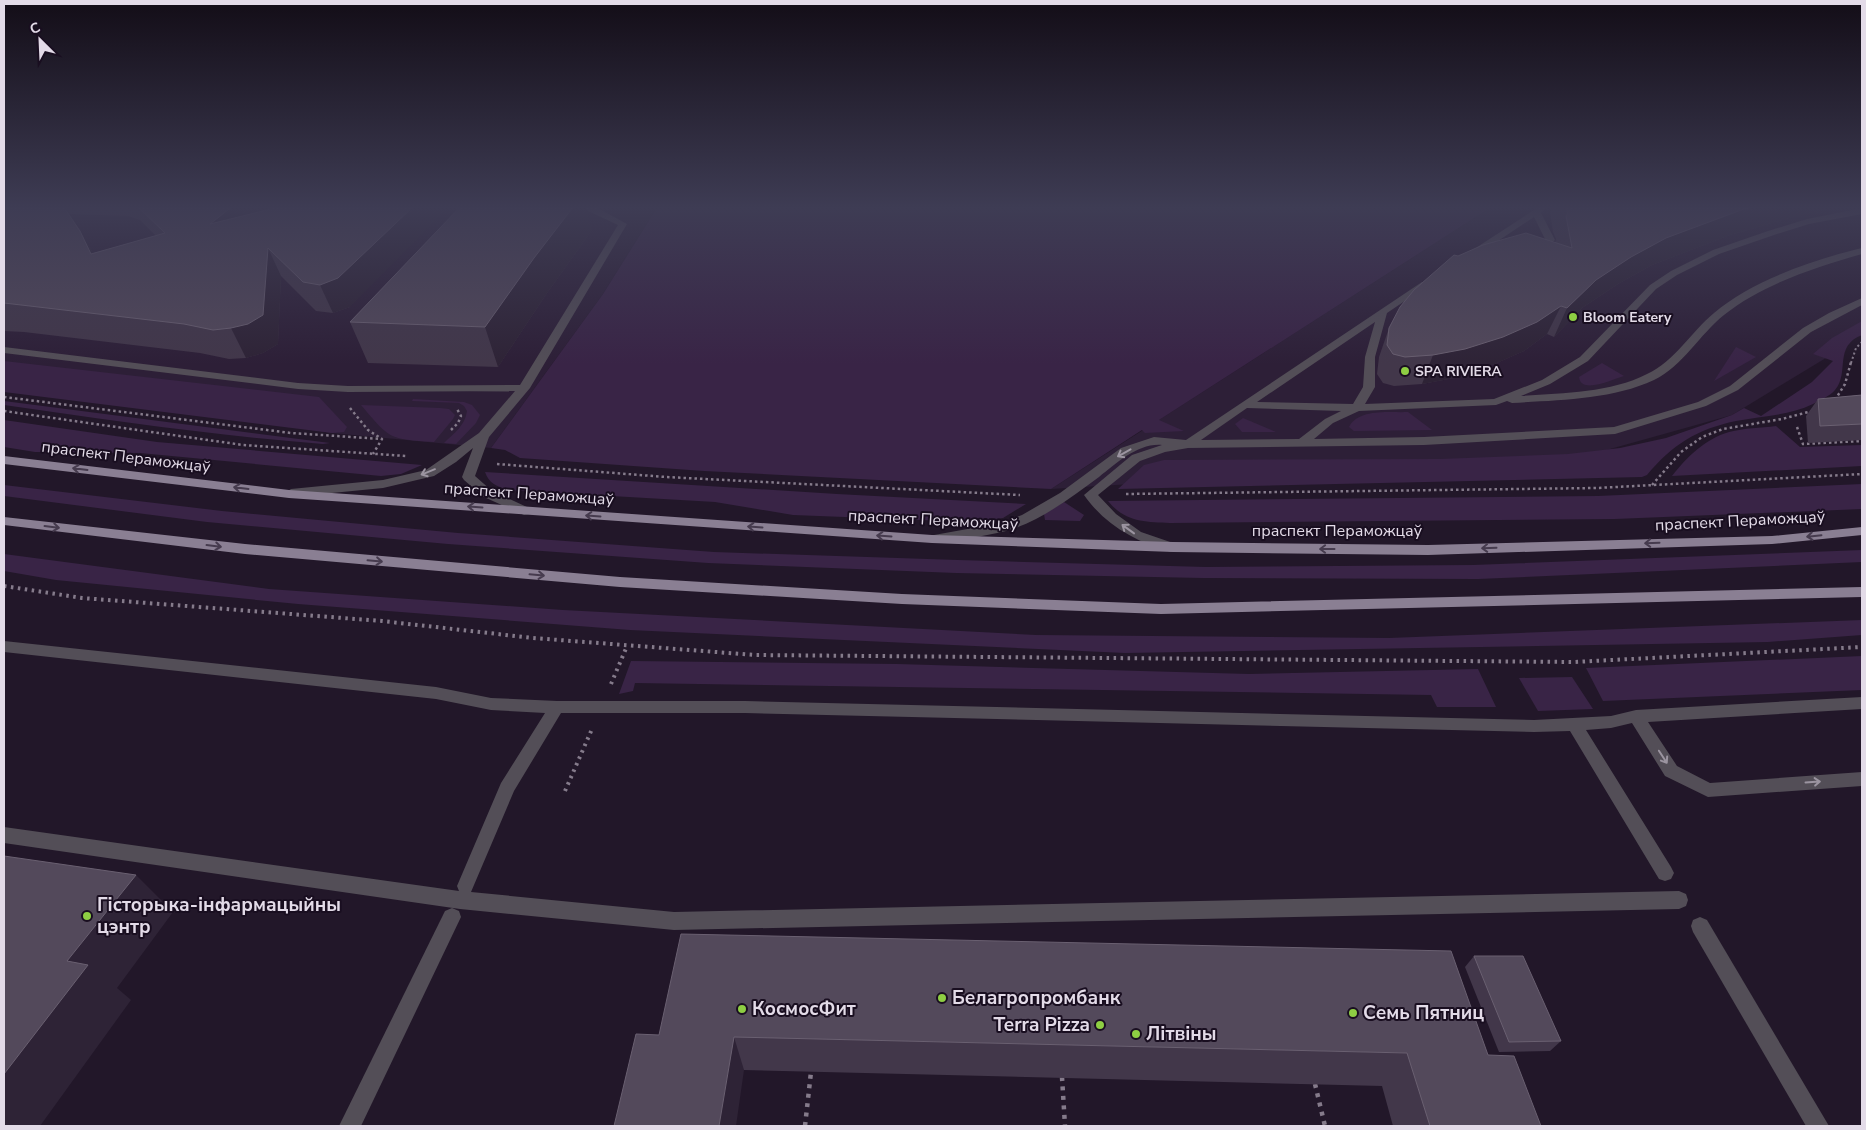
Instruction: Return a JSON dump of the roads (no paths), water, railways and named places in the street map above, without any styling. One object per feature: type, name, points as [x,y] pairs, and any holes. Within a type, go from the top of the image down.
[{"type":"main road","name":"праспект Пераможцаў","points":[[4,460],[289,494],[932,539],[1173,548],[1428,550],[1772,540],[1862,530]]},
{"type":"main road","points":[[4,521],[255,550],[620,582],[902,599],[1161,609],[1862,592]]},
{"type":"lane","points":[[289,494],[383,484],[430,473],[483,436],[524,388],[602,259]]},
{"type":"lane","points":[[1465,259],[1463,260],[1474,259]]},
{"type":"lane","points":[[1496,402],[1546,382],[1584,358],[1653,287],[1674,273],[1703,259]]},
{"type":"lane","points":[[1245,405],[1357,408],[1496,402],[1566,396],[1623,386],[1650,377],[1670,364],[1720,313],[1750,294],[1806,268],[1835,259]]},
{"type":"lane","points":[[1173,548],[1136,535],[1111,517],[1090,495],[1136,458],[1162,449],[1188,444],[1430,281]]},
{"type":"lane","points":[[932,539],[1003,527],[1026,518],[1065,496],[1125,451],[1154,442],[1188,444],[1424,441],[1615,430],[1702,404],[1734,388],[1807,330],[1862,301]]},
{"type":"lane","points":[[1303,442],[1329,420],[1357,408],[1369,387],[1370,357],[1382,313]]},
{"type":"lane","points":[[4,350],[298,386],[348,389],[524,388]]},
{"type":"lane","points":[[483,436],[468,477],[488,494],[524,511]]},
{"type":"lane","points":[[4,646],[436,693],[492,704],[557,708],[745,707],[1534,726],[1611,722],[1636,716],[1862,704]]},
{"type":"lane","points":[[466,886],[507,788],[557,708]]},
{"type":"lane","points":[[1636,716],[1671,771],[1708,790],[1862,779]]},
{"type":"lane","points":[[1574,724],[1665,873]]},
{"type":"lane","points":[[4,835],[460,900],[674,921],[1679,900]]},
{"type":"lane","points":[[350,1126],[452,917]]},
{"type":"lane","points":[[1700,926],[1818,1126]]},
{"type":"place","name":"Bloom Eatery","points":[[1573,317]]},
{"type":"place","name":"SPA RIVIERA","points":[[1405,371]]},
{"type":"place","name":"Гісторыка-інфармацыйны цэнтр","points":[[87,916]]},
{"type":"place","name":"Белагропромбанк","points":[[942,998]]},
{"type":"place","name":"КосмосФит","points":[[742,1009]]},
{"type":"place","name":"Семь Пятниц","points":[[1353,1013]]},
{"type":"place","name":"Terra Pizza","points":[[1100,1025]]},
{"type":"place","name":"Літвіны","points":[[1136,1034]]}]
